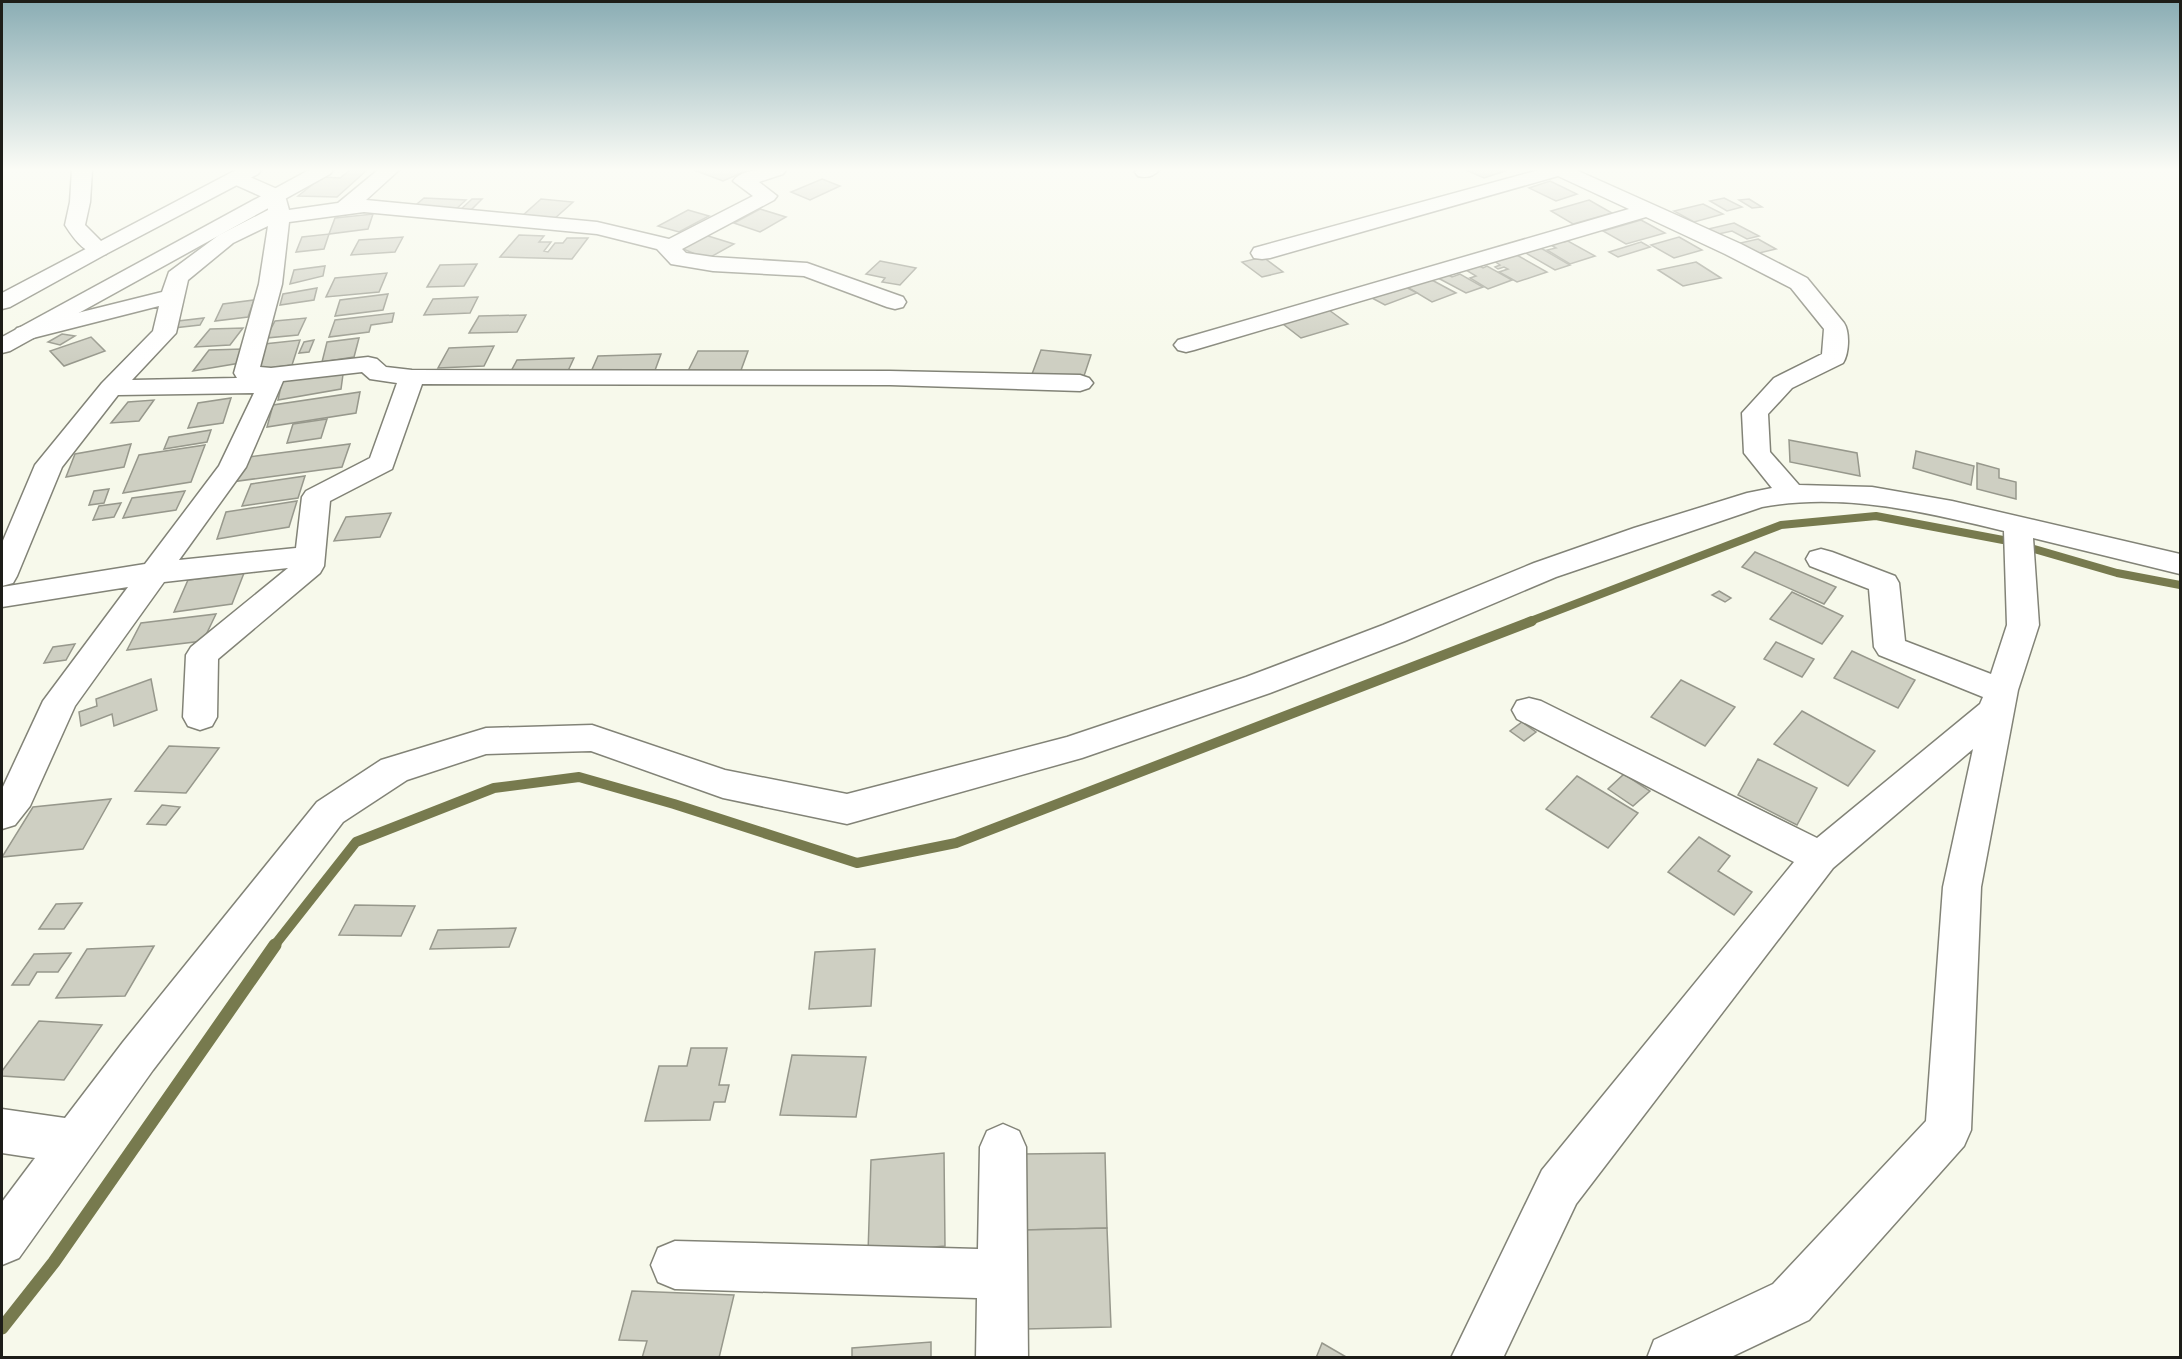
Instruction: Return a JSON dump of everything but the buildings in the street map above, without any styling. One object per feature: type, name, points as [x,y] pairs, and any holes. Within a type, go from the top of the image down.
[{"type":"main road","points":[[81,233],[98,249]]},
{"type":"main road","points":[[2,302],[128,233]]},
{"type":"main road","points":[[2,346],[227,233]]},
{"type":"main road","points":[[2,576],[49,465],[111,388],[164,333],[177,277],[236,233]]},
{"type":"main road","points":[[270,380],[246,373],[268,294],[276,233]]},
{"type":"main road","points":[[620,233],[664,244],[679,259],[712,264],[807,270],[895,302]]},
{"type":"main road","points":[[668,248],[696,233]]},
{"type":"main road","points":[[1262,253],[1332,233]]},
{"type":"main road","points":[[1186,345],[1568,233]]},
{"type":"main road","points":[[1699,233],[1799,284],[1836,328],[1834,357],[1783,382],[1755,413],[1757,453],[1791,493]]},
{"type":"main road","points":[[25,333],[172,296]]},
{"type":"main road","points":[[111,388],[270,380],[368,364],[379,374],[412,377],[890,378],[1080,383]]},
{"type":"main road","points":[[200,717],[202,655],[309,566],[316,497],[382,463],[412,377]]},
{"type":"main road","points":[[2,815],[17,796],[60,701],[232,467],[270,380]]},
{"type":"main road","points":[[2,1241],[138,1056],[330,812],[394,770],[486,741],[592,738],[723,784],[847,809],[1070,749],[1258,685],[1578,558],[1757,499],[1791,493],[1872,496],[1952,510],[2181,564]]},
{"type":"main road","points":[[1476,1358],[1559,1187],[1820,857],[1995,711],[2024,625],[2019,526]]},
{"type":"main road","points":[[2,597],[153,573],[309,556]]},
{"type":"main road","points":[[1821,559],[1884,583],[1890,647],[2002,691]]},
{"type":"main road","points":[[1672,1358],[1791,1302],[1948,1130],[1962,887],[2002,691]]},
{"type":"main road","points":[[1529,710],[1820,857]]},
{"type":"main road","points":[[2,1131],[75,1142]]},
{"type":"main road","points":[[1002,1358],[1003,1147]]},
{"type":"main road","points":[[675,1265],[1003,1274]]},
{"type":"waterway","points":[[1528,622],[1781,525],[1876,516],[2003,540],[2117,573],[2180,585]]},
{"type":"waterway","points":[[274,946],[356,842],[494,788],[579,777],[674,804],[857,863],[956,843],[1532,621]]},
{"type":"waterway","points":[[2,1328],[54,1262],[275,945]]}]
